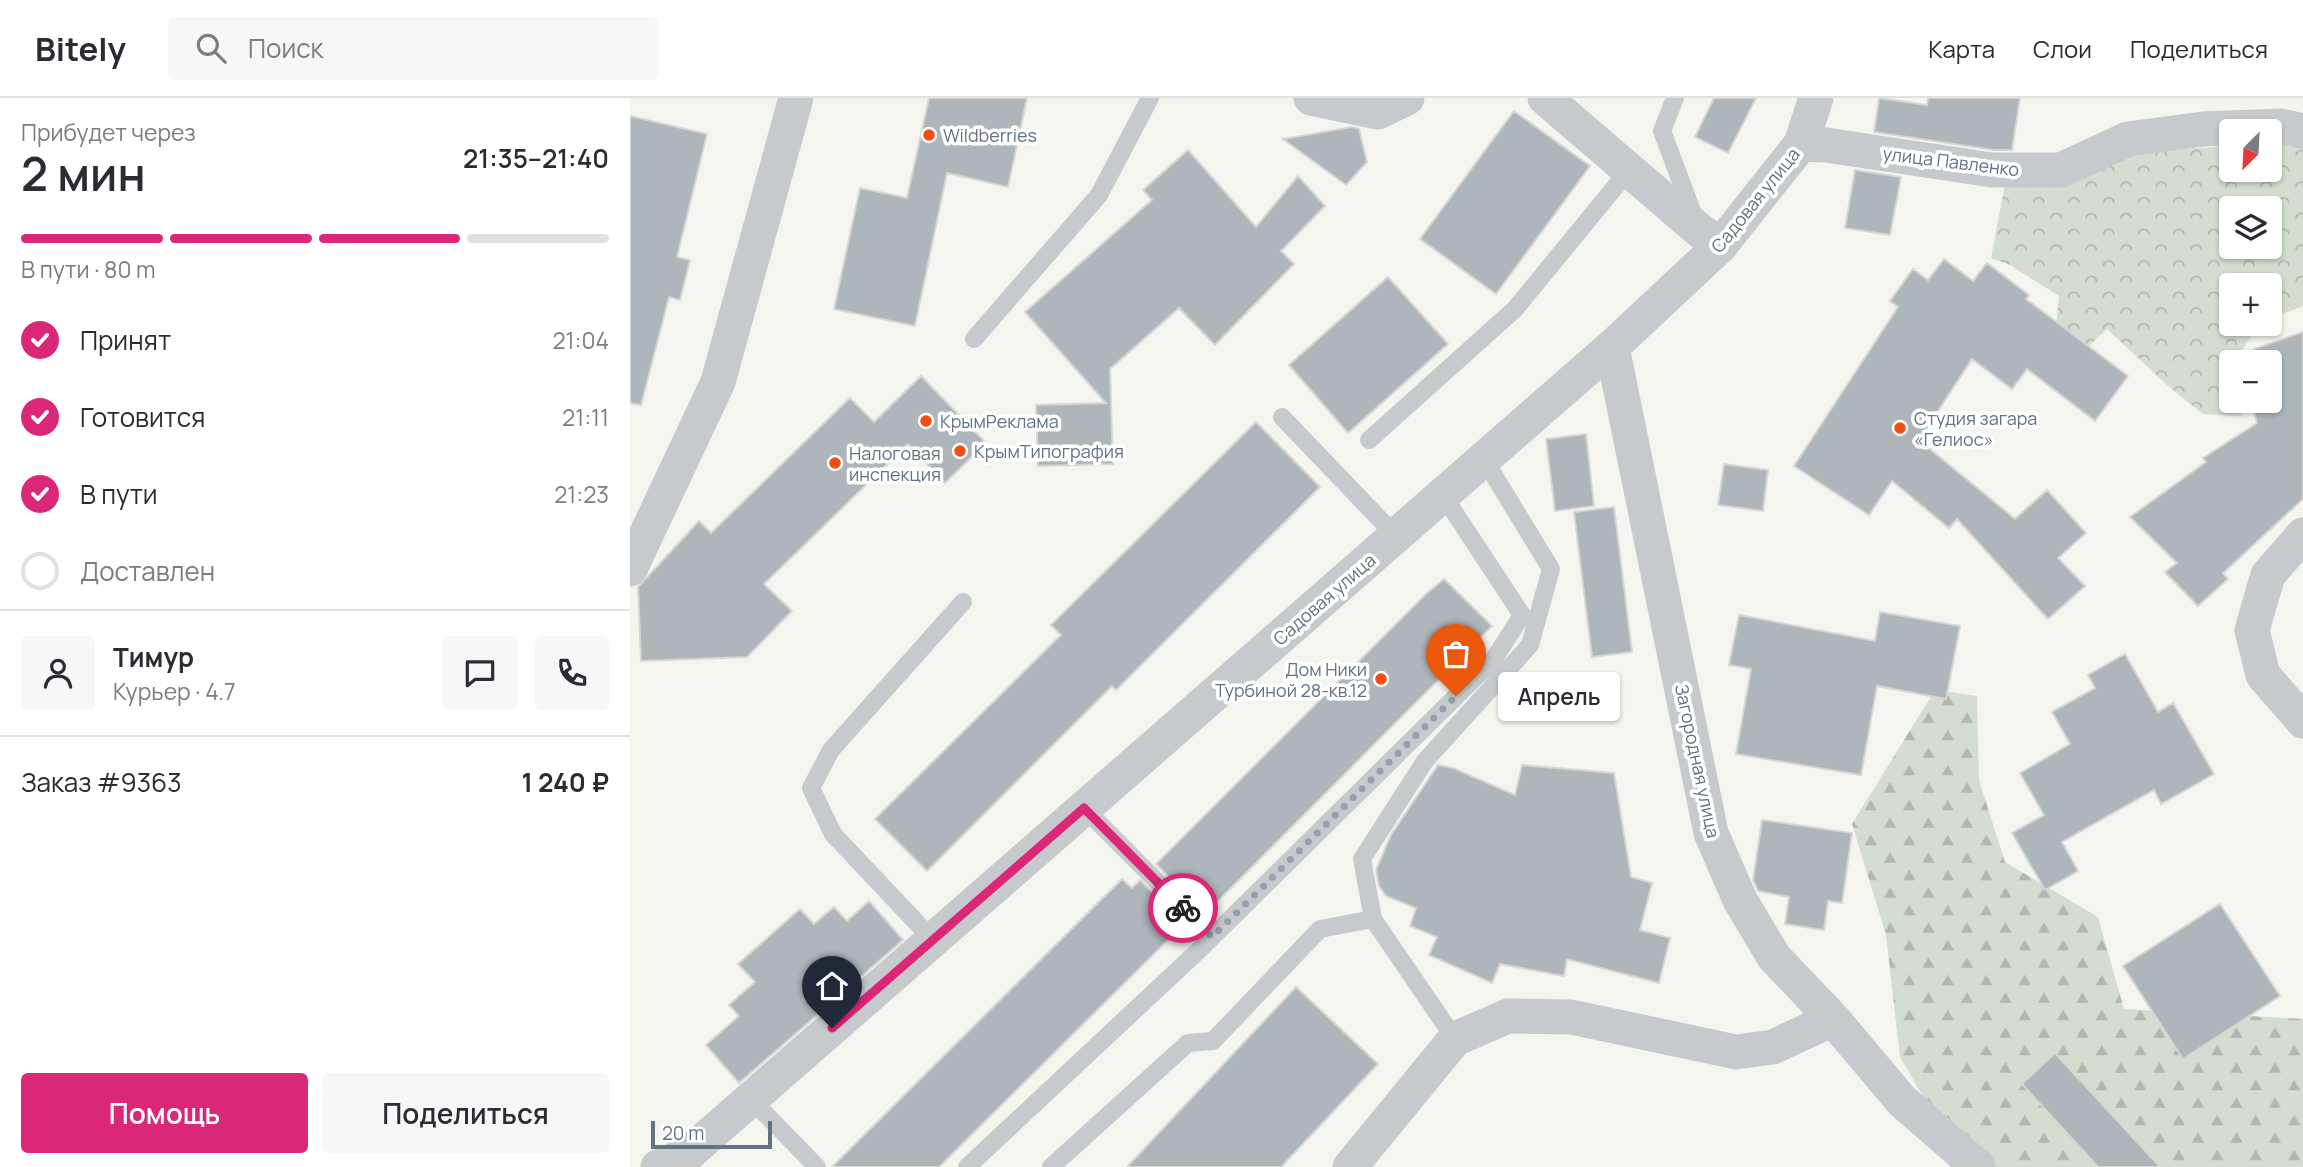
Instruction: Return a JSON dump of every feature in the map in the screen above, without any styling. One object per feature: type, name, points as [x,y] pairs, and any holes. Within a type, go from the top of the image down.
[{"type":"street","points":[[630,569],[719,382],[796,98]]},
{"type":"street","points":[[1311,98],[1378,113],[1407,98]]},
{"type":"street","points":[[1545,98],[1710,238]]},
{"type":"street","name":"Садовая улица","points":[[658,1167],[689,1153],[1612,347],[1710,238],[1801,144],[1816,98]]},
{"type":"street","name":"улица Павленко","points":[[1801,144],[1826,145],[1992,170],[2061,170],[2128,139],[2203,129],[2281,126],[2303,131]]},
{"type":"street","name":"Загородная улица","points":[[1612,347],[1711,833],[1740,900],[1774,957],[1833,1019],[1902,1101],[1978,1167]]},
{"type":"street","points":[[2303,535],[2268,575],[2252,630],[2263,675],[2303,721]]},
{"type":"street","points":[[1350,1167],[1455,1039],[1508,1016],[1572,1017],[1736,1052],[1773,1047],[1833,1019]]},
{"type":"lane","points":[[974,339],[1099,195],[1150,98]]},
{"type":"lane","points":[[1675,98],[1662,131],[1710,238]]},
{"type":"lane","points":[[1369,440],[1515,309],[1629,170]]},
{"type":"lane","points":[[1282,417],[1396,536]]},
{"type":"lane","points":[[1455,1039],[1373,919],[1362,859],[1425,761],[1531,645],[1551,569],[1484,459]]},
{"type":"lane","points":[[967,1167],[1212,937],[1494,659],[1522,615],[1443,495]]},
{"type":"lane","points":[[933,940],[833,834],[811,788],[831,750],[963,602]]},
{"type":"lane","points":[[1084,808],[1212,937]]},
{"type":"lane","points":[[1051,1167],[1188,1043],[1213,1041],[1320,929],[1373,919]]},
{"type":"lane","points":[[751,1099],[817,1167]]},
{"type":"green space","points":[[2282,143],[2303,147],[2303,306],[2282,314],[2282,273],[2219,273],[2219,336],[2251,336],[2243,350],[2219,350],[2219,413],[2241,413],[2242,416],[2203,414],[2168,386],[2107,329],[2076,358],[2054,346],[2059,296],[2010,265],[1991,258],[2005,184],[2130,152],[2219,147],[2219,182],[2282,182]]},
{"type":"green space","points":[[1935,690],[1977,696],[1979,780],[2005,862],[2098,917],[2124,1009],[2303,1019],[2303,1167],[1977,1167],[1934,1116],[1900,1057],[1886,935],[1852,824]]},
{"type":"building","points":[[929,98],[1027,98],[1008,187],[947,173],[915,326],[834,309],[860,188],[907,198]]},
{"type":"building","points":[[1714,98],[1756,98],[1728,153],[1695,137]]},
{"type":"building","points":[[1879,98],[1927,105],[1928,98],[2020,98],[2012,150],[1994,150],[1874,132]]},
{"type":"building","points":[[1514,111],[1590,166],[1496,294],[1420,239]]},
{"type":"building","points":[[630,116],[707,134],[677,257],[690,260],[680,300],[669,297],[641,405],[630,403]]},
{"type":"building","points":[[1352,127],[1359,129],[1367,162],[1346,185],[1283,139]]},
{"type":"building","points":[[1188,150],[1256,227],[1298,176],[1325,206],[1281,251],[1294,264],[1215,345],[1179,308],[1110,369],[1113,464],[1038,466],[1036,405],[1106,403],[1025,312],[1152,200],[1143,190]]},
{"type":"building","points":[[1855,170],[1901,177],[1890,235],[1845,228]]},
{"type":"building","points":[[1944,259],[1973,281],[1987,263],[2029,295],[2026,299],[2128,376],[2095,421],[2027,369],[2012,389],[1972,359],[1919,440],[2015,519],[2047,490],[2086,533],[2058,558],[2085,586],[2048,619],[1957,519],[1949,528],[1892,481],[1869,515],[1794,466],[1898,307],[1890,301],[1913,269],[1928,280]]},
{"type":"building","points":[[1388,277],[1448,344],[1348,433],[1289,365]]},
{"type":"building","points":[[2303,332],[2303,499],[2223,573],[2228,579],[2198,606],[2165,572],[2177,563],[2130,517],[2206,462],[2203,458],[2257,423],[2254,413],[2282,413],[2282,350],[2254,349]]},
{"type":"building","points":[[921,376],[986,443],[945,483],[908,444],[764,584],[792,611],[747,657],[641,661],[638,587],[699,521],[711,533],[850,398],[874,422]]},
{"type":"building","points":[[1256,422],[1320,487],[1116,690],[1112,686],[927,871],[875,819],[1061,635],[1051,625]]},
{"type":"building","points":[[1586,434],[1594,506],[1555,511],[1546,439]]},
{"type":"building","points":[[1724,464],[1768,470],[1763,511],[1718,505]]},
{"type":"building","points":[[1614,507],[1632,652],[1592,657],[1574,512]]},
{"type":"building","points":[[1444,579],[1492,626],[1210,909],[1204,904],[1200,908],[1156,864]]},
{"type":"building","points":[[1880,612],[1960,626],[1946,699],[1877,686],[1861,775],[1736,754],[1751,669],[1729,665],[1739,615],[1875,641]]},
{"type":"building","points":[[2125,654],[2158,712],[2173,703],[2214,774],[2161,804],[2154,790],[2062,842],[2078,871],[2045,890],[2012,833],[2044,815],[2020,773],[2070,744],[2052,712],[2095,688],[2088,675]]},
{"type":"building","points":[[1438,765],[1453,768],[1515,795],[1522,765],[1614,773],[1631,877],[1652,883],[1640,930],[1670,938],[1659,983],[1567,959],[1564,976],[1500,964],[1492,983],[1429,955],[1437,937],[1410,926],[1416,908],[1386,896],[1379,886],[1376,870],[1391,835]]},
{"type":"building","points":[[1762,820],[1852,833],[1842,903],[1828,901],[1824,930],[1785,924],[1789,897],[1758,891],[1753,880]]},
{"type":"building","points":[[1122,879],[1132,888],[1140,880],[1184,924],[939,1167],[832,1167]]},
{"type":"building","points":[[869,901],[903,940],[739,1083],[706,1045],[739,1016],[729,1005],[755,982],[738,964],[800,909],[814,924],[834,907],[847,921]]},
{"type":"building","points":[[2220,904],[2280,996],[2183,1059],[2123,966]]},
{"type":"building","points":[[1296,987],[1378,1064],[1281,1167],[1127,1167]]},
{"type":"building","points":[[2055,1053],[2160,1167],[2098,1167],[2022,1084]]},
{"type":"way so far","points":[[1183,908],[1212,937],[1456,696]]},
{"type":"place","name":"Wildberries","points":[[929,135]]},
{"type":"place","name":"КрымРеклама","points":[[926,421]]},
{"type":"place","name":"Студия загара «Гелиос»","points":[[1900,428]]},
{"type":"place","name":"КрымТипография","points":[[960,451]]},
{"type":"place","name":"Налоговая инспекция","points":[[835,463]]},
{"type":"place","name":"Дом Ники Турбиной 28-кв.12","points":[[1381,679]]},
{"type":"place","name":"Апрель","points":[[1456,696]]},
{"type":"route","points":[[832,1028],[1084,808],[1183,908]]}]
